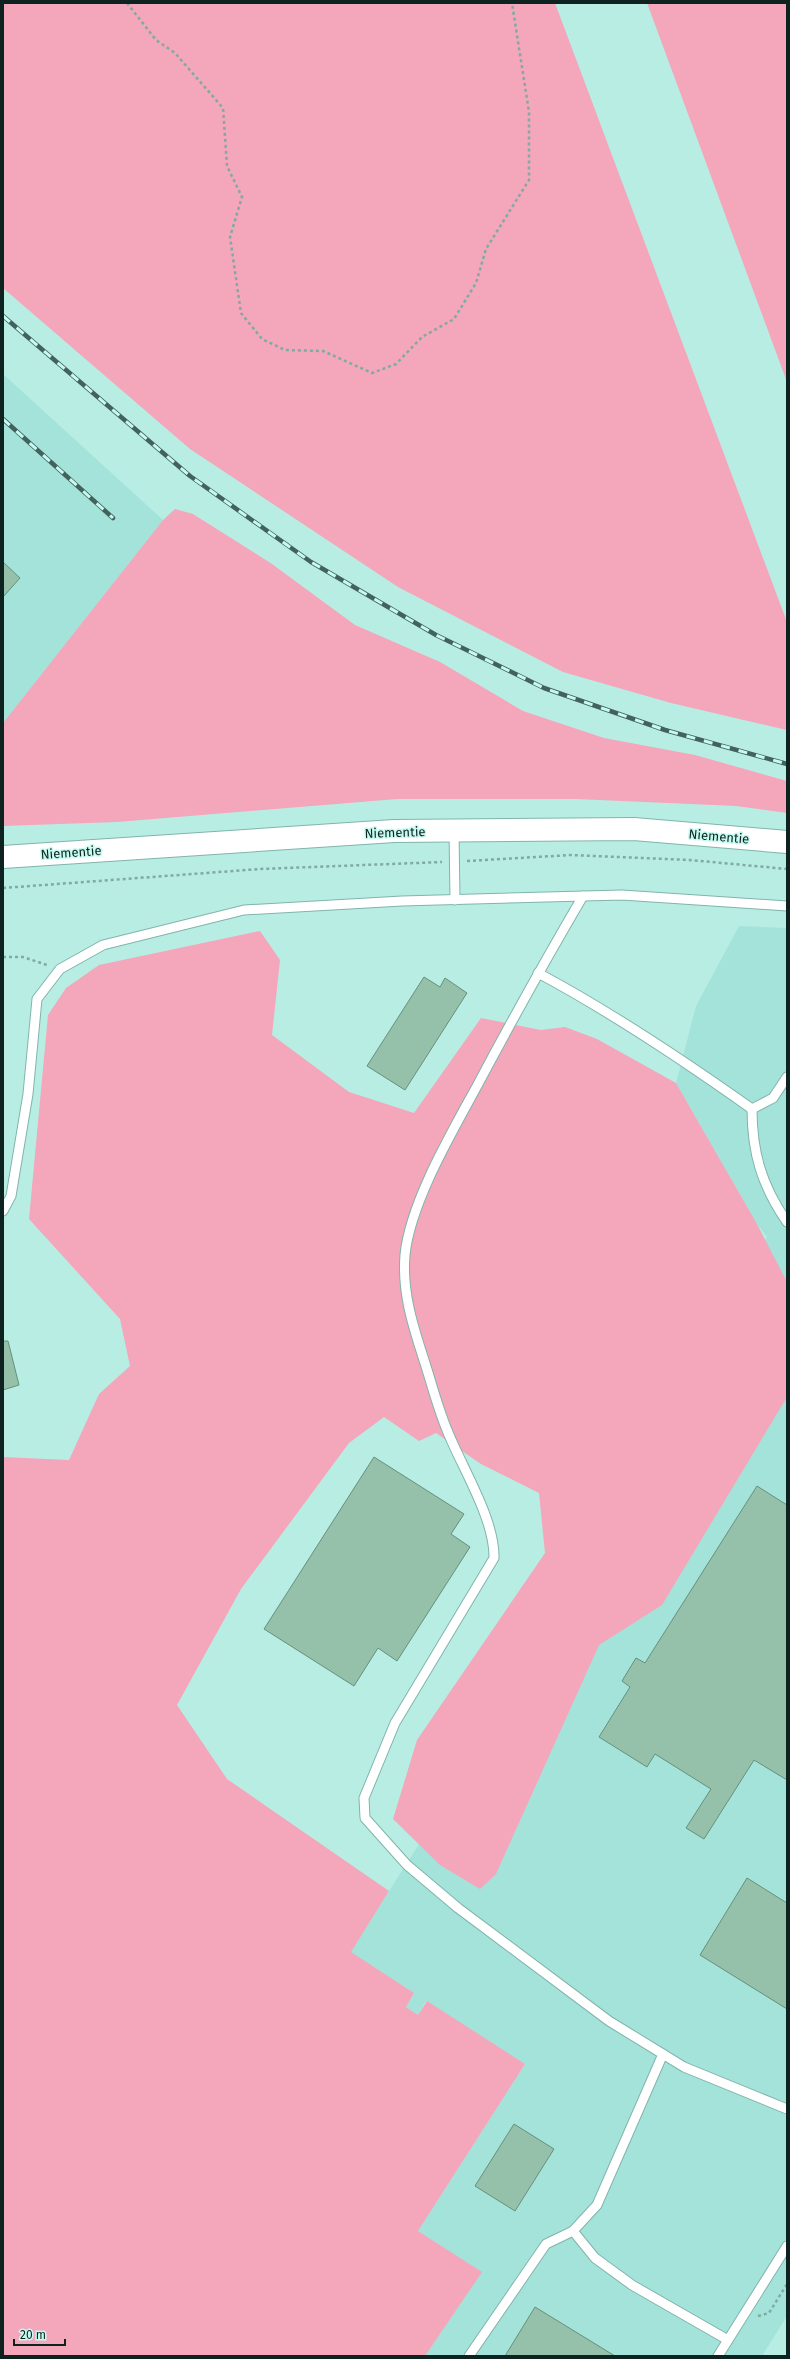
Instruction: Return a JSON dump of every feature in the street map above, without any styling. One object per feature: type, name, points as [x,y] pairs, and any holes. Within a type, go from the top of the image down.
[{"type":"main road","name":"Niementie","points":[[3,857],[394,831],[634,830],[787,842]]},
{"type":"lane","points":[[454,830],[455,900]]},
{"type":"lane","points":[[3,1211],[11,1196],[28,1094],[37,999],[60,969],[104,944],[244,910],[455,900],[622,895],[787,906]]},
{"type":"lane","points":[[583,896],[538,973],[436,1165],[412,1222],[405,1254],[404,1286],[409,1315],[446,1429],[480,1501],[494,1546],[494,1558],[395,1723],[364,1798],[365,1818],[406,1865],[458,1908],[609,2022],[684,2066],[787,2109]]},
{"type":"lane","points":[[538,973],[590,1001],[676,1055],[752,1109]]},
{"type":"lane","points":[[752,1109],[773,1098],[787,1077]]},
{"type":"lane","points":[[752,1109],[752,1128],[761,1178],[787,1222]]},
{"type":"lane","points":[[470,2356],[546,2244],[573,2231],[597,2205],[662,2054]]},
{"type":"lane","points":[[573,2231],[595,2258],[632,2285],[728,2340]]},
{"type":"lane","points":[[718,2356],[787,2246]]},
{"type":"path","points":[[126,3],[156,40],[175,53],[224,108],[226,166],[242,197],[230,237],[241,313],[262,339],[285,350],[322,351],[372,373],[396,364],[422,338],[454,319],[476,283],[486,249],[529,180],[530,112],[512,3]]},
{"type":"path","points":[[3,888],[260,869],[571,855],[690,860],[787,869]]},
{"type":"path","points":[[3,958],[23,957],[60,969]]},
{"type":"path","points":[[744,2315],[769,2314],[787,2284]]},
{"type":"shaded area","points":[[3,3],[555,3],[787,622],[787,730],[671,703],[563,672],[398,587],[190,449],[3,288]]},
{"type":"shaded area","points":[[647,3],[787,3],[787,382]]},
{"type":"shaded area","points":[[3,374],[163,520],[3,723]]},
{"type":"shaded area","points":[[175,509],[193,514],[272,564],[355,625],[440,662],[523,711],[604,738],[695,755],[787,781],[787,813],[736,806],[576,799],[397,799],[117,822],[3,826],[3,723],[163,520]]},
{"type":"shaded area","points":[[739,926],[787,928],[787,2316],[762,2356],[425,2356],[481,2272],[418,2231],[525,2064],[426,2001],[418,2015],[406,2007],[414,1993],[350,1952],[464,1774],[767,1237],[757,1224],[676,1083],[696,1006]]},
{"type":"shaded area","points":[[260,931],[280,960],[272,1035],[349,1092],[414,1113],[481,1018],[541,1030],[565,1027],[597,1039],[676,1083],[757,1224],[787,1282],[787,1397],[662,1605],[599,1645],[496,1874],[480,1889],[440,1865],[393,1819],[417,1740],[545,1553],[539,1493],[481,1464],[436,1433],[419,1441],[384,1417],[349,1443],[241,1589],[177,1705],[227,1779],[389,1891],[351,1952],[414,1993],[406,2007],[418,2015],[427,2001],[525,2064],[418,2231],[482,2272],[425,2356],[3,2356],[3,1457],[69,1460],[99,1394],[130,1366],[120,1319],[29,1219],[48,1015],[66,988],[99,965]]},
{"type":"building","points":[[3,562],[20,578],[3,597]]},
{"type":"building","points":[[424,977],[440,987],[445,978],[467,993],[405,1090],[367,1066]]},
{"type":"building","points":[[3,1341],[8,1341],[19,1385],[3,1390]]},
{"type":"building","points":[[374,1457],[464,1514],[451,1534],[470,1547],[397,1661],[378,1648],[354,1686],[264,1629]]},
{"type":"building","points":[[757,1486],[787,1505],[787,1780],[754,1760],[704,1839],[686,1828],[711,1789],[655,1754],[647,1767],[599,1737],[630,1687],[622,1681],[636,1658],[645,1663]]},
{"type":"building","points":[[747,1878],[787,1903],[787,2009],[700,1955]]},
{"type":"building","points":[[514,2124],[554,2149],[515,2211],[475,2186]]},
{"type":"building","points":[[535,2307],[615,2356],[505,2356]]},
{"type":"railway","points":[[3,316],[190,476],[311,562],[436,635],[544,688],[665,730],[787,764]]},
{"type":"railway","points":[[3,419],[113,518]]}]
